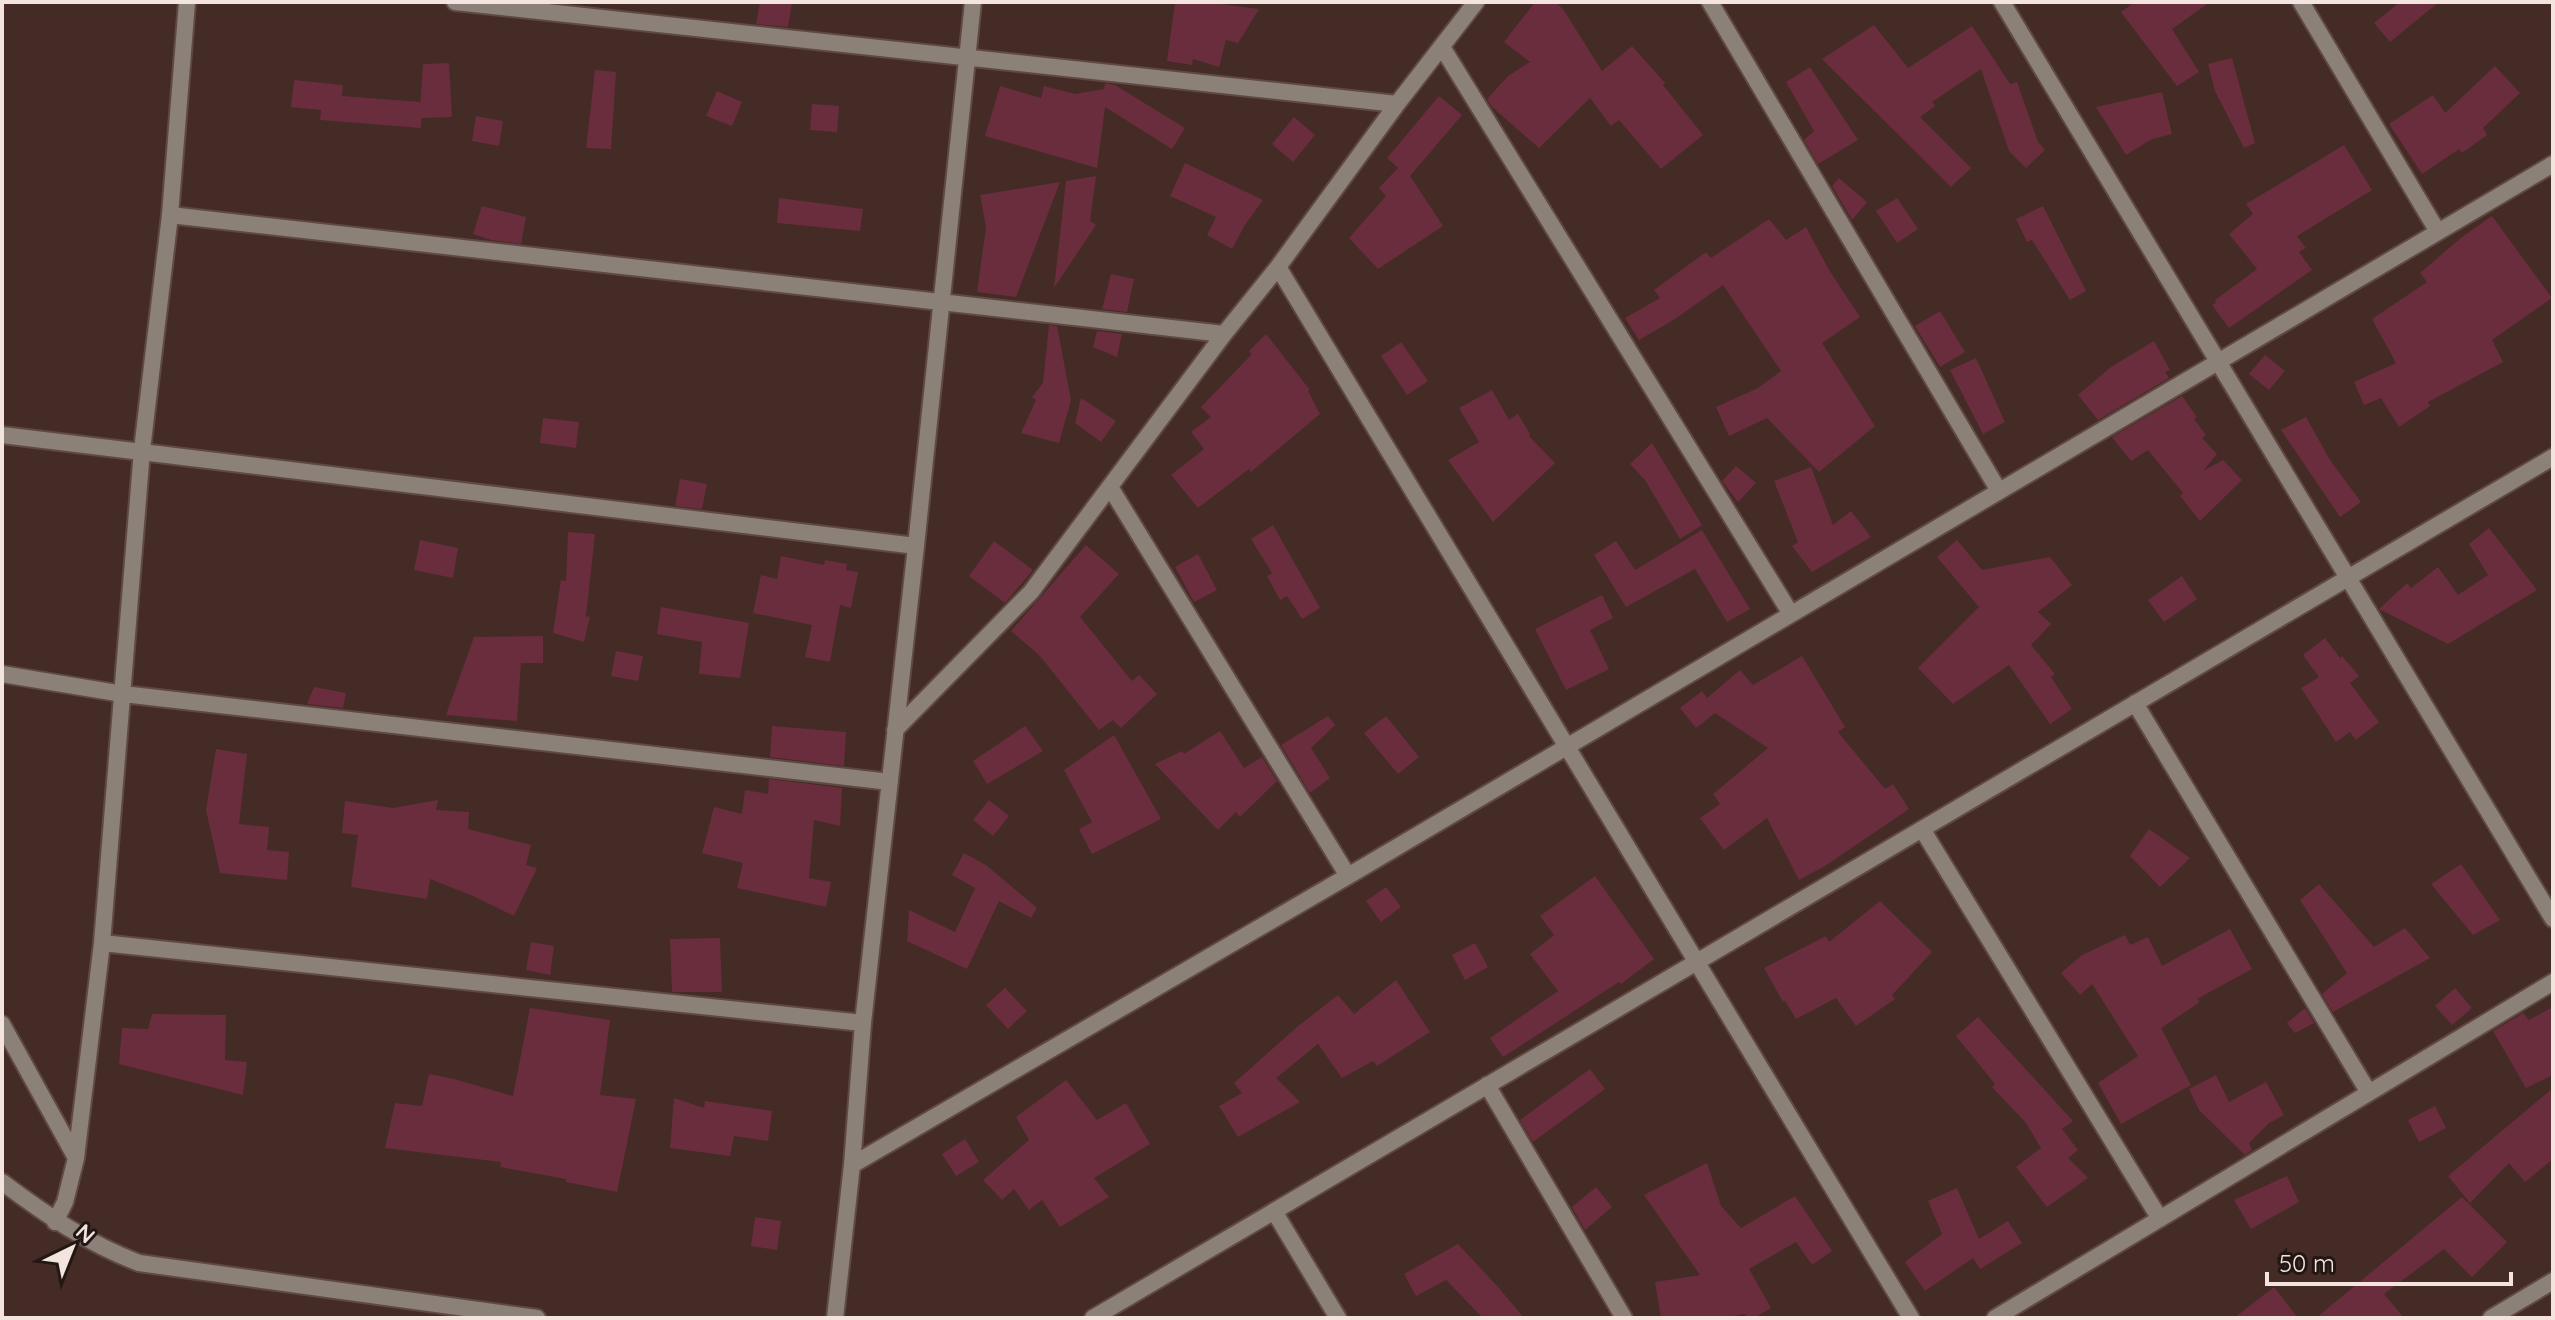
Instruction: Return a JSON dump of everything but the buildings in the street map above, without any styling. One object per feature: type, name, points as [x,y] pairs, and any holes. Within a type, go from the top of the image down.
[{"type":"street","points":[[55,1222],[65,1202],[76,1158],[102,943],[142,450],[170,215],[187,2]]},
{"type":"street","points":[[455,2],[1397,104]]},
{"type":"street","points":[[835,1318],[852,1165],[863,1023],[973,2]]},
{"type":"street","points":[[895,730],[1031,592],[1476,2]]},
{"type":"street","points":[[1710,2],[1999,491]]},
{"type":"street","points":[[2002,2],[2553,919]]},
{"type":"street","points":[[2301,2],[2438,232]]},
{"type":"street","points":[[1442,47],[1791,614]]},
{"type":"street","points":[[852,1165],[1348,876],[2553,164]]},
{"type":"street","points":[[170,215],[1224,334]]},
{"type":"street","points":[[1278,267],[1911,1318]]},
{"type":"street","points":[[2,435],[916,546]]},
{"type":"street","points":[[1093,1318],[2553,457]]},
{"type":"street","points":[[1110,487],[1348,876]]},
{"type":"street","points":[[2,674],[123,694],[890,782]]},
{"type":"street","points":[[2135,703],[2369,1093]]},
{"type":"street","points":[[1922,829],[2160,1219]]},
{"type":"street","points":[[102,943],[863,1023]]},
{"type":"street","points":[[1995,1318],[2553,982]]},
{"type":"street","points":[[2,1024],[76,1158]]},
{"type":"street","points":[[1487,1085],[1624,1318]]},
{"type":"street","points":[[2,1182],[55,1222],[84,1239],[139,1263],[537,1318]]},
{"type":"street","points":[[1274,1211],[1338,1318]]},
{"type":"street","points":[[2491,1318],[2553,1281]]}]
